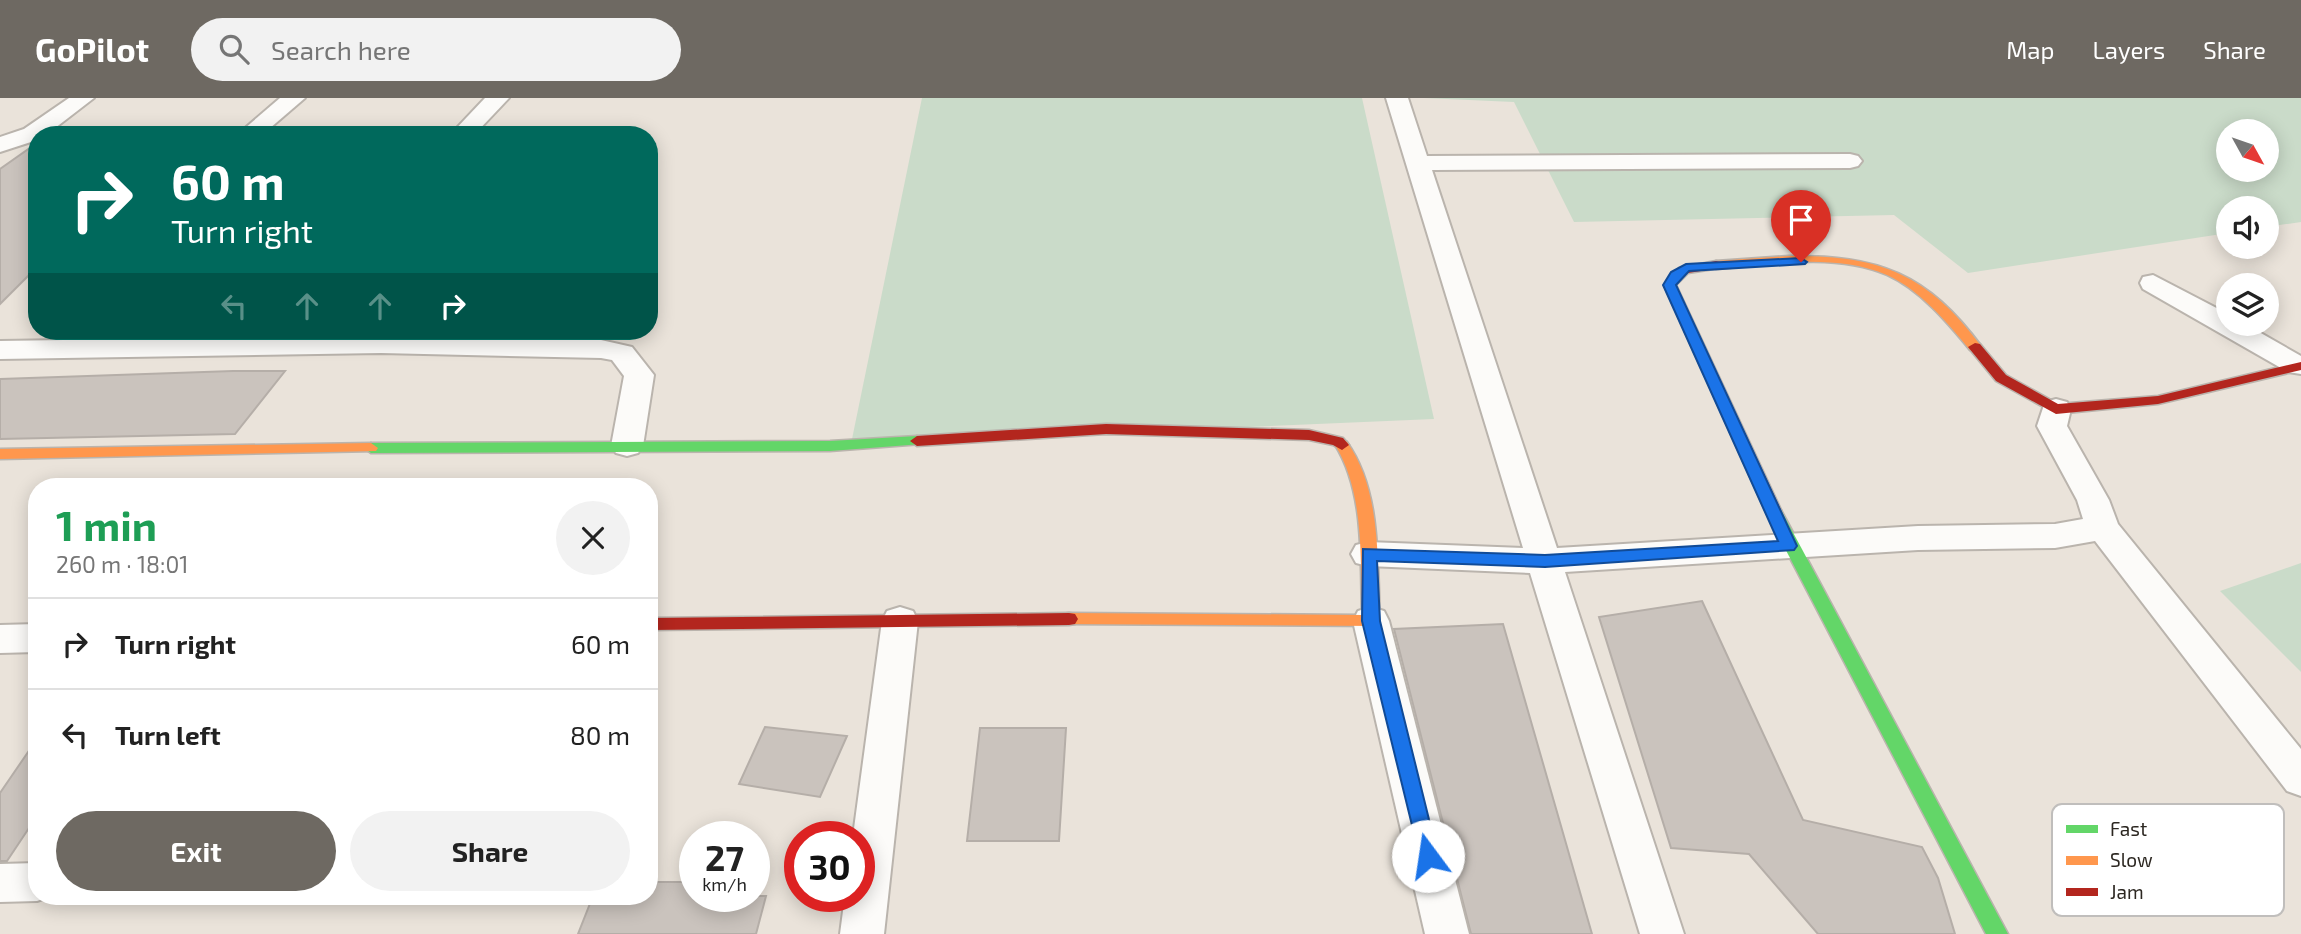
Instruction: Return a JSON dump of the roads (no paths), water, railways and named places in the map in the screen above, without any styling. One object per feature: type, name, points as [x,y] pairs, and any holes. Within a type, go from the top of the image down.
[{"type":"street","points":[[44,126],[83,98]]},
{"type":"street","points":[[259,126],[294,98]]},
{"type":"street","points":[[470,126],[498,98]]},
{"type":"street","points":[[1397,98],[1662,934]]},
{"type":"street","points":[[0,145],[28,136]]},
{"type":"street","points":[[1418,163],[1850,161]]},
{"type":"street","points":[[1997,934],[1789,546],[1670,285],[1681,270],[1753,262],[1848,261],[1887,271],[1909,282],[1962,331],[2001,378],[2056,409],[2158,400],[2300,366]]},
{"type":"street","points":[[2153,283],[2300,366]]},
{"type":"street","points":[[0,350],[381,344],[601,349],[622,353],[639,375],[627,446]]},
{"type":"street","points":[[2056,409],[2052,426],[2093,500],[2103,528],[2301,779]]},
{"type":"street","points":[[0,454],[227,449],[830,446],[1106,429],[1309,435],[1338,441],[1352,454],[1368,554],[1371,621],[1447,934]]},
{"type":"street","points":[[1368,554],[1545,561],[1918,538],[2055,536],[2103,528]]},
{"type":"street","points":[[862,934],[900,621]]},
{"type":"street","points":[[658,624],[1371,621]]},
{"type":"street","points":[[0,639],[28,638]]},
{"type":"street","points":[[0,883],[28,882]]}]
